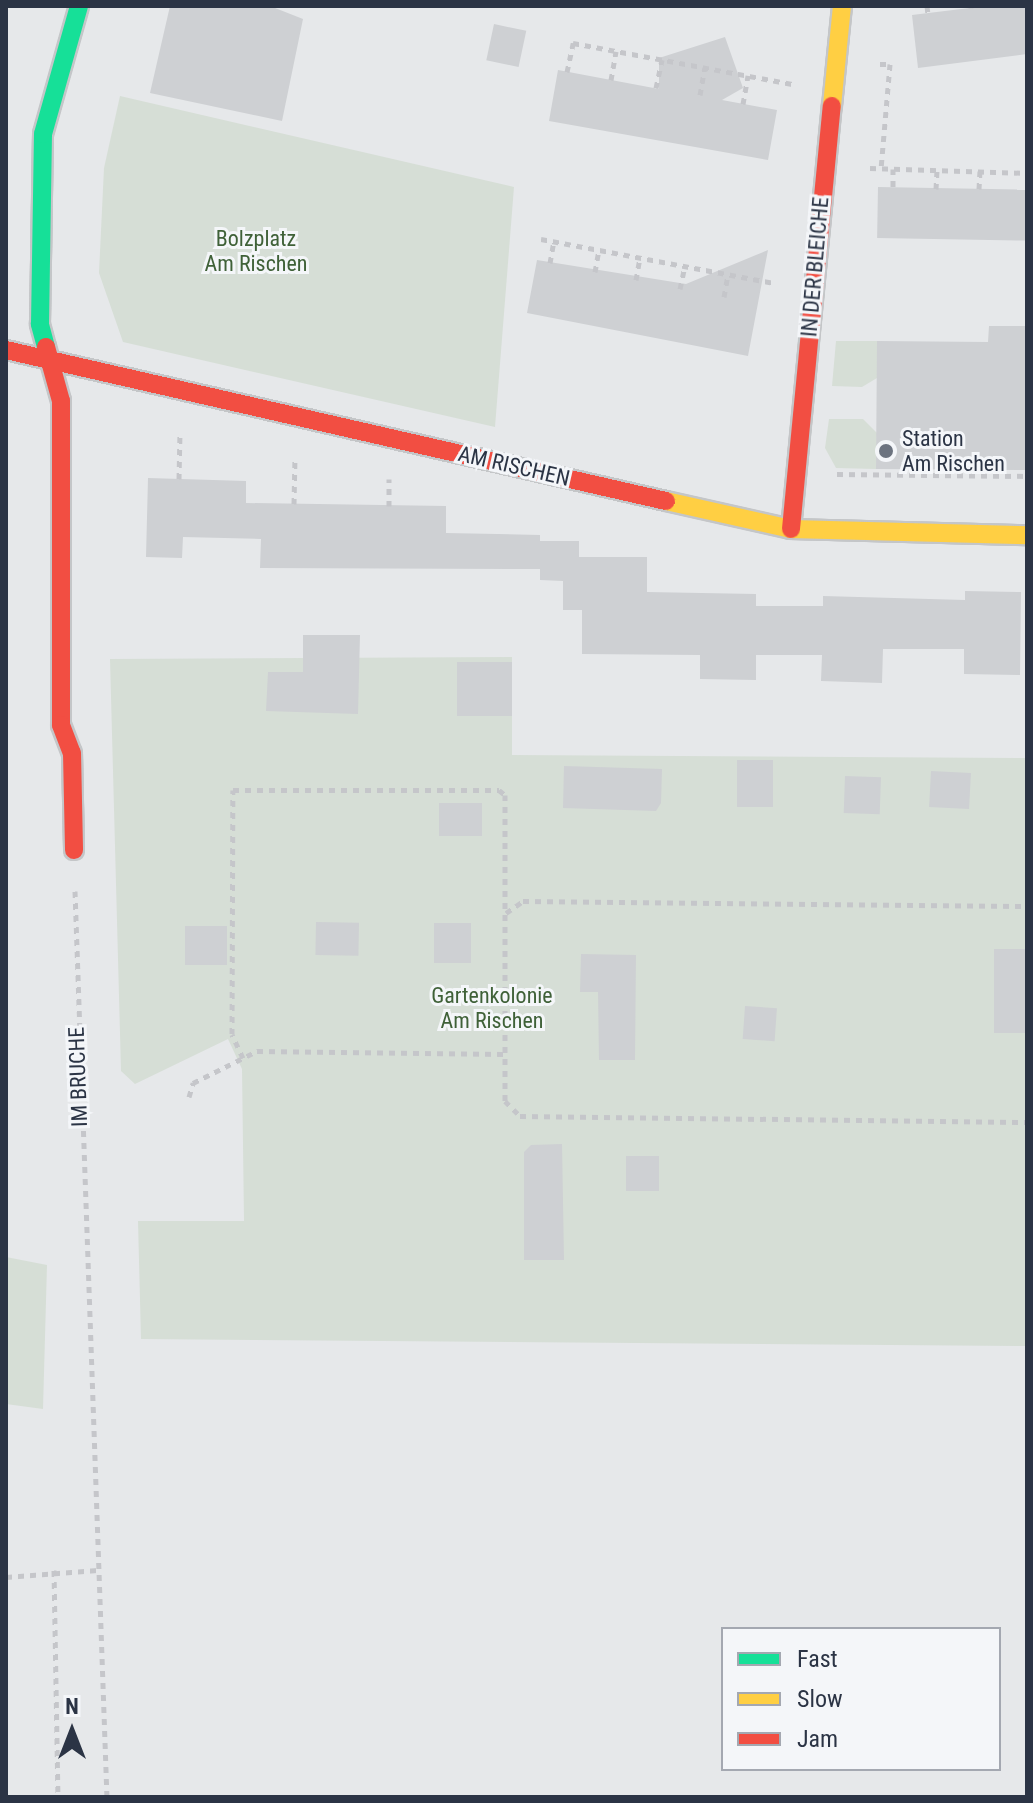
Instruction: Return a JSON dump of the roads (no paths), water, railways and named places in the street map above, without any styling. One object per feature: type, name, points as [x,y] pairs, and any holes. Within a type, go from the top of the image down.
[{"type":"street","points":[[74,850],[72,753],[61,725],[61,401],[40,324],[43,134],[79,6]]},
{"type":"street","name":"IN DER BLEICHE","points":[[791,529],[842,6]]},
{"type":"street","name":"AM RISCHEN","points":[[6,350],[791,529],[1027,535]]},
{"type":"place","name":"Station Am Rischen","points":[[886,451]]},
{"type":"park label","name":"Bolzplatz Am Rischen","points":[[256,250]]},
{"type":"park label","name":"Gartenkolonie Am Rischen","points":[[492,1008]]}]
